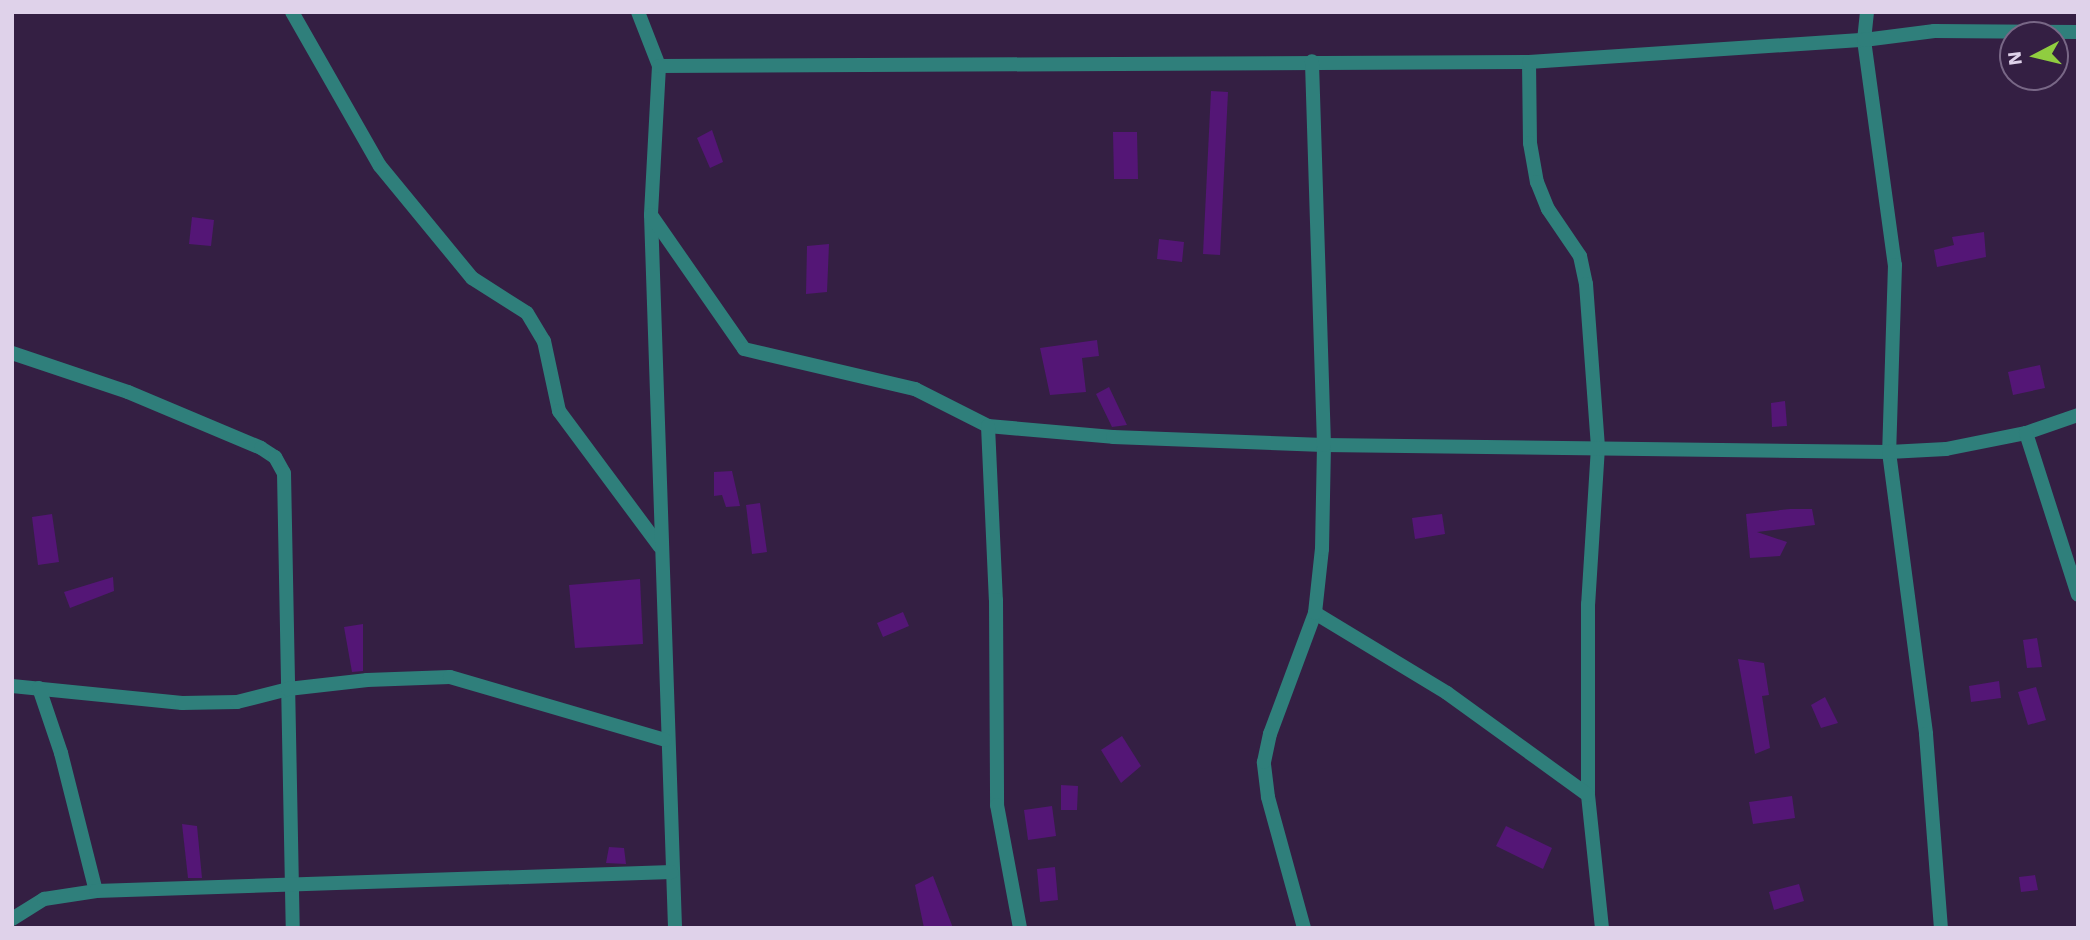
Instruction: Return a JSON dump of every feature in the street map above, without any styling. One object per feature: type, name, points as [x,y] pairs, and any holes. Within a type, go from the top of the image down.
[{"type":"street","points":[[292,12],[380,166],[472,278],[527,313],[544,341],[559,411],[660,547]]},
{"type":"street","points":[[638,12],[659,66],[651,215],[665,740],[675,928]]},
{"type":"street","points":[[1867,12],[1864,40],[1895,265],[1889,452],[1926,734],[1941,928]]},
{"type":"street","points":[[659,66],[1529,62],[1864,40],[1934,31],[2078,32]]},
{"type":"street","points":[[1304,928],[1268,797],[1264,762],[1270,734],[1315,613],[1322,550],[1324,445],[1312,61]]},
{"type":"street","points":[[1529,62],[1530,143],[1537,183],[1548,209],[1580,256],[1586,284],[1598,447],[1588,604],[1588,795],[1601,928]]},
{"type":"street","points":[[651,215],[744,349],[915,389],[988,426],[1113,437],[1324,445],[1889,452],[1946,449],[2026,433],[2078,415]]},
{"type":"street","points":[[12,353],[128,392],[275,457],[284,473],[293,928]]},
{"type":"street","points":[[988,426],[996,600],[997,805],[1020,928]]},
{"type":"street","points":[[2026,433],[2078,595]]},
{"type":"street","points":[[1315,613],[1447,693],[1588,795]]},
{"type":"street","points":[[12,686],[182,703],[237,702],[288,689],[367,680],[450,677],[665,740]]},
{"type":"street","points":[[39,688],[61,753],[96,891]]},
{"type":"street","points":[[12,919],[44,899],[96,891],[672,872]]},
{"type":"building","points":[[1211,91],[1228,92],[1220,255],[1203,254]]},
{"type":"building","points":[[712,130],[723,162],[710,168],[697,138]]},
{"type":"building","points":[[1113,132],[1137,132],[1138,179],[1114,179]]},
{"type":"building","points":[[192,217],[214,220],[211,246],[189,244]]},
{"type":"building","points":[[1984,232],[1986,257],[1937,267],[1934,250],[1954,245],[1952,237]]},
{"type":"building","points":[[1159,239],[1184,242],[1182,262],[1157,259]]},
{"type":"building","points":[[829,244],[827,292],[806,294],[807,246]]},
{"type":"building","points":[[1097,340],[1099,356],[1082,358],[1086,392],[1050,395],[1040,348]]},
{"type":"building","points":[[2040,365],[2045,388],[2013,395],[2008,372]]},
{"type":"building","points":[[1109,387],[1127,425],[1112,427],[1096,394]]},
{"type":"building","points":[[1785,401],[1787,426],[1772,427],[1771,403]]},
{"type":"building","points":[[732,471],[740,506],[726,507],[722,495],[714,496],[714,472]]},
{"type":"building","points":[[760,503],[767,552],[752,554],[746,505]]},
{"type":"building","points":[[1812,509],[1815,525],[1757,532],[1787,542],[1780,556],[1750,558],[1746,514]]},
{"type":"building","points":[[52,514],[59,562],[38,565],[32,517]]},
{"type":"building","points":[[1442,514],[1445,534],[1415,539],[1412,518]]},
{"type":"building","points":[[113,577],[114,591],[70,608],[64,592]]},
{"type":"building","points":[[640,579],[643,644],[575,648],[569,585]]},
{"type":"building","points":[[903,612],[909,626],[883,637],[877,623]]},
{"type":"building","points":[[363,624],[363,671],[352,672],[344,627]]},
{"type":"building","points":[[2037,638],[2042,667],[2027,668],[2023,640]]},
{"type":"building","points":[[1738,659],[1764,663],[1769,695],[1762,696],[1770,748],[1755,754]]},
{"type":"building","points":[[1999,681],[2001,698],[1971,702],[1969,686]]},
{"type":"building","points":[[2036,687],[2046,720],[2028,725],[2018,692]]},
{"type":"building","points":[[1825,697],[1838,723],[1821,728],[1811,705]]},
{"type":"building","points":[[1122,736],[1141,766],[1121,783],[1101,750]]},
{"type":"building","points":[[1061,785],[1078,786],[1077,810],[1061,810]]},
{"type":"building","points":[[1792,796],[1795,818],[1753,824],[1749,802]]},
{"type":"building","points":[[1052,806],[1056,836],[1028,840],[1024,810]]},
{"type":"building","points":[[182,824],[197,826],[202,878],[188,878]]},
{"type":"building","points":[[1506,826],[1552,848],[1543,869],[1496,846]]},
{"type":"building","points":[[609,847],[624,848],[626,864],[606,863]]},
{"type":"building","points":[[1055,867],[1058,900],[1040,902],[1037,869]]},
{"type":"building","points":[[2035,875],[2038,890],[2021,892],[2019,877]]},
{"type":"building","points":[[933,876],[953,928],[924,928],[915,885]]},
{"type":"building","points":[[1799,884],[1804,901],[1774,910],[1769,892]]}]
